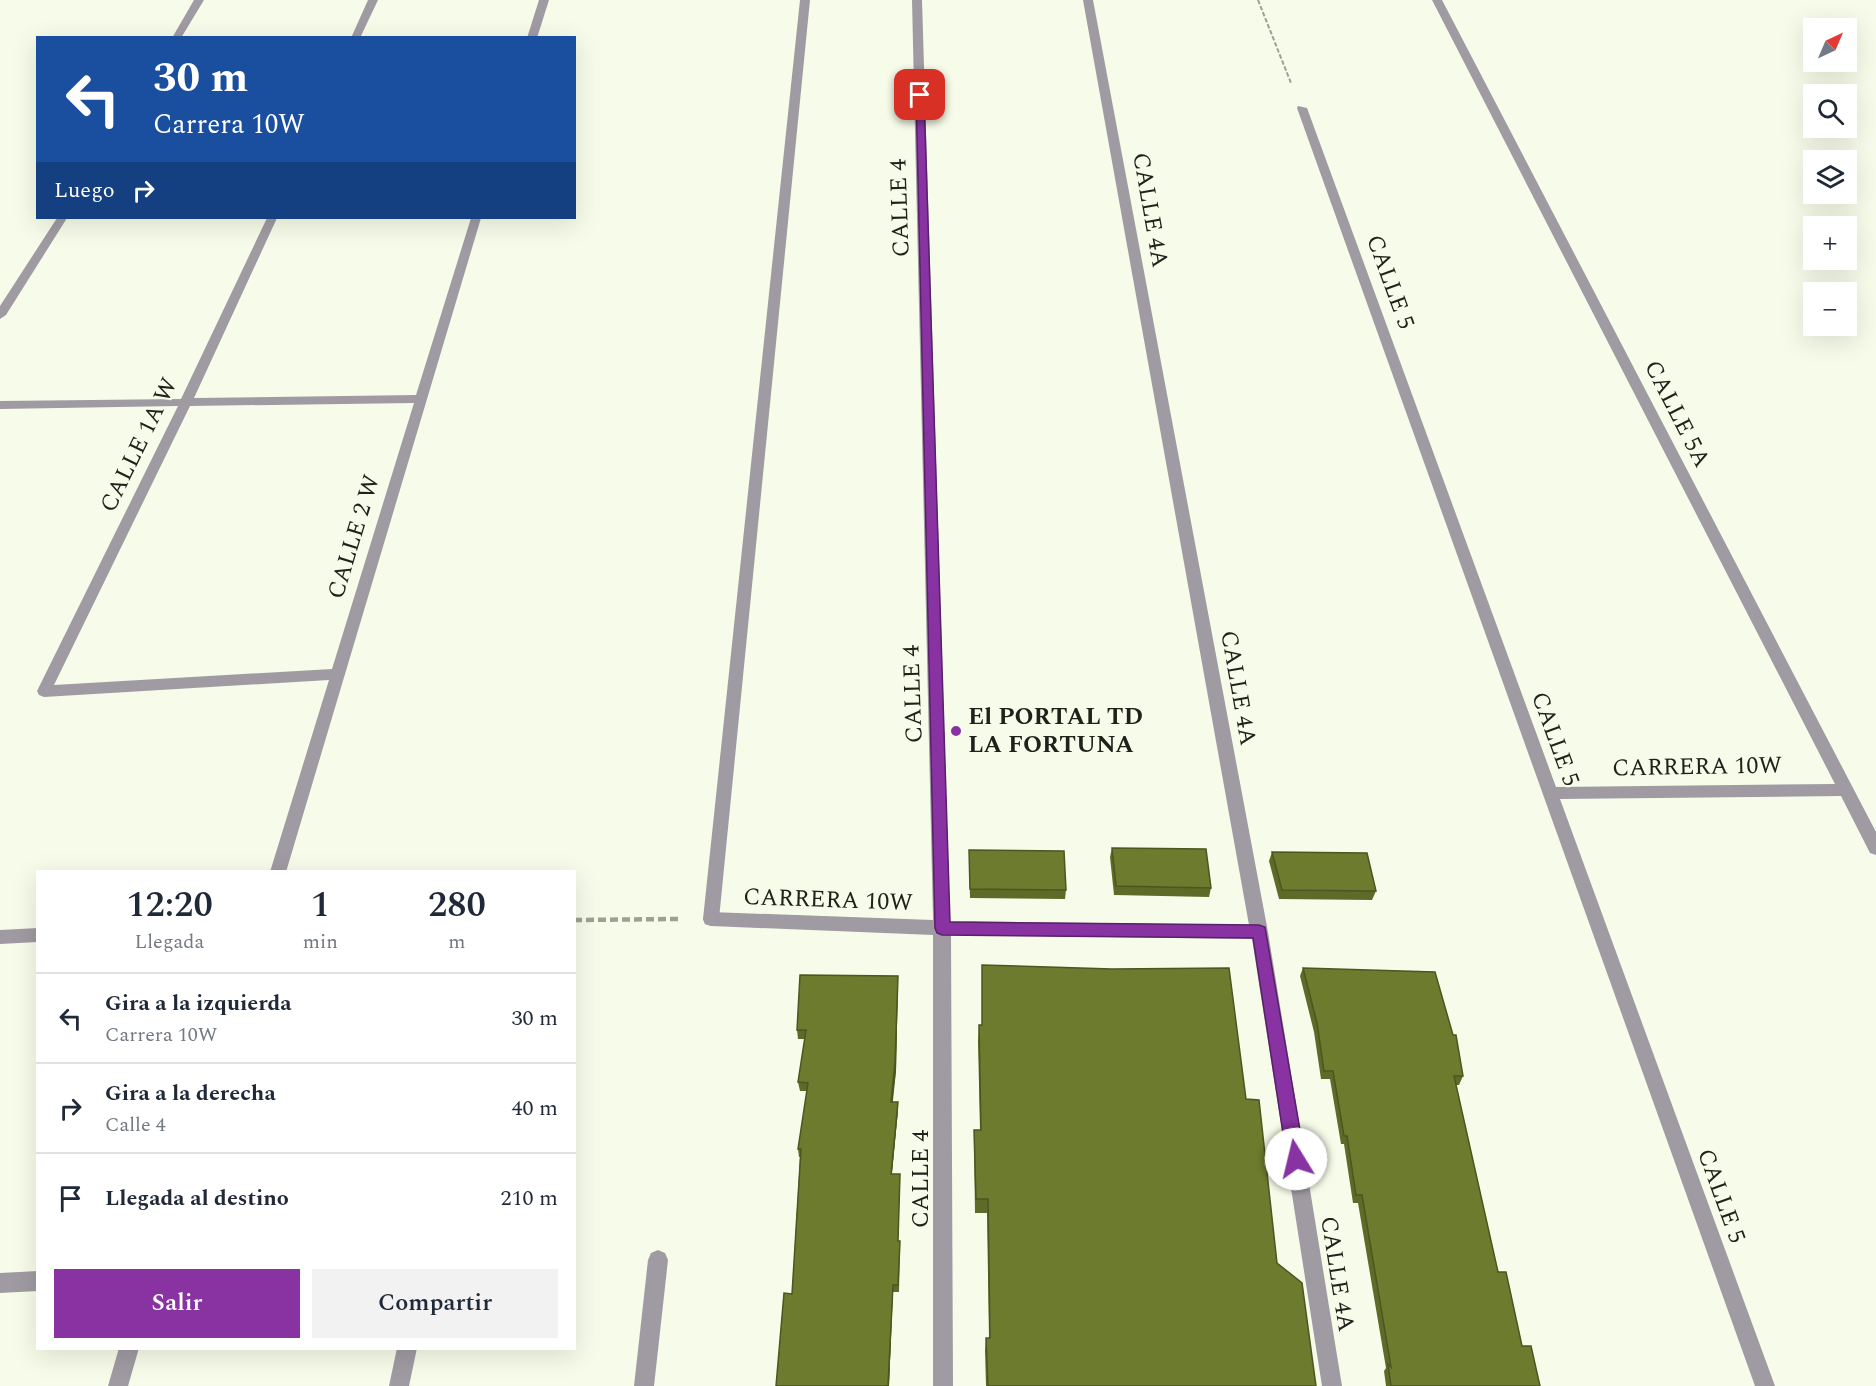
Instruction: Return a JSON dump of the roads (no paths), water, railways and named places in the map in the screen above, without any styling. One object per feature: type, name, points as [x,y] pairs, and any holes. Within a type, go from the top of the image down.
[{"type":"street","points":[[177,36],[199,0]]},
{"type":"street","points":[[356,36],[373,0]]},
{"type":"street","points":[[533,36],[544,0]]},
{"type":"street","name":"CARRERA 10W","points":[[805,0],[711,919],[942,928],[1259,932]]},
{"type":"street","name":"CALLE 4","points":[[917,0],[942,928],[944,1386]]},
{"type":"street","name":"CALLE 4A","points":[[1088,0],[1259,932],[1332,1386]]},
{"type":"street","name":"CALLE 5A","points":[[1437,0],[1876,848]]},
{"type":"street","name":"CALLE 5","points":[[1302,108],[1765,1386]]},
{"type":"street","points":[[0,315],[61,219]]},
{"type":"street","name":"CALLE 1A W","points":[[272,219],[186,402],[44,692],[339,674]]},
{"type":"street","name":"CALLE 2 W","points":[[279,870],[476,219]]},
{"type":"street","points":[[0,405],[422,399]]},
{"type":"street","name":"CARRERA 10W","points":[[1549,793],[1845,790]]},
{"type":"street","points":[[0,937],[36,935]]},
{"type":"street","points":[[644,1386],[658,1260]]},
{"type":"street","points":[[0,1283],[36,1281]]},
{"type":"street","points":[[118,1386],[128,1350]]},
{"type":"street","points":[[399,1386],[407,1350]]},
{"type":"place","name":"El PORTAL TD LA FORTUNA","points":[[956,731]]}]
